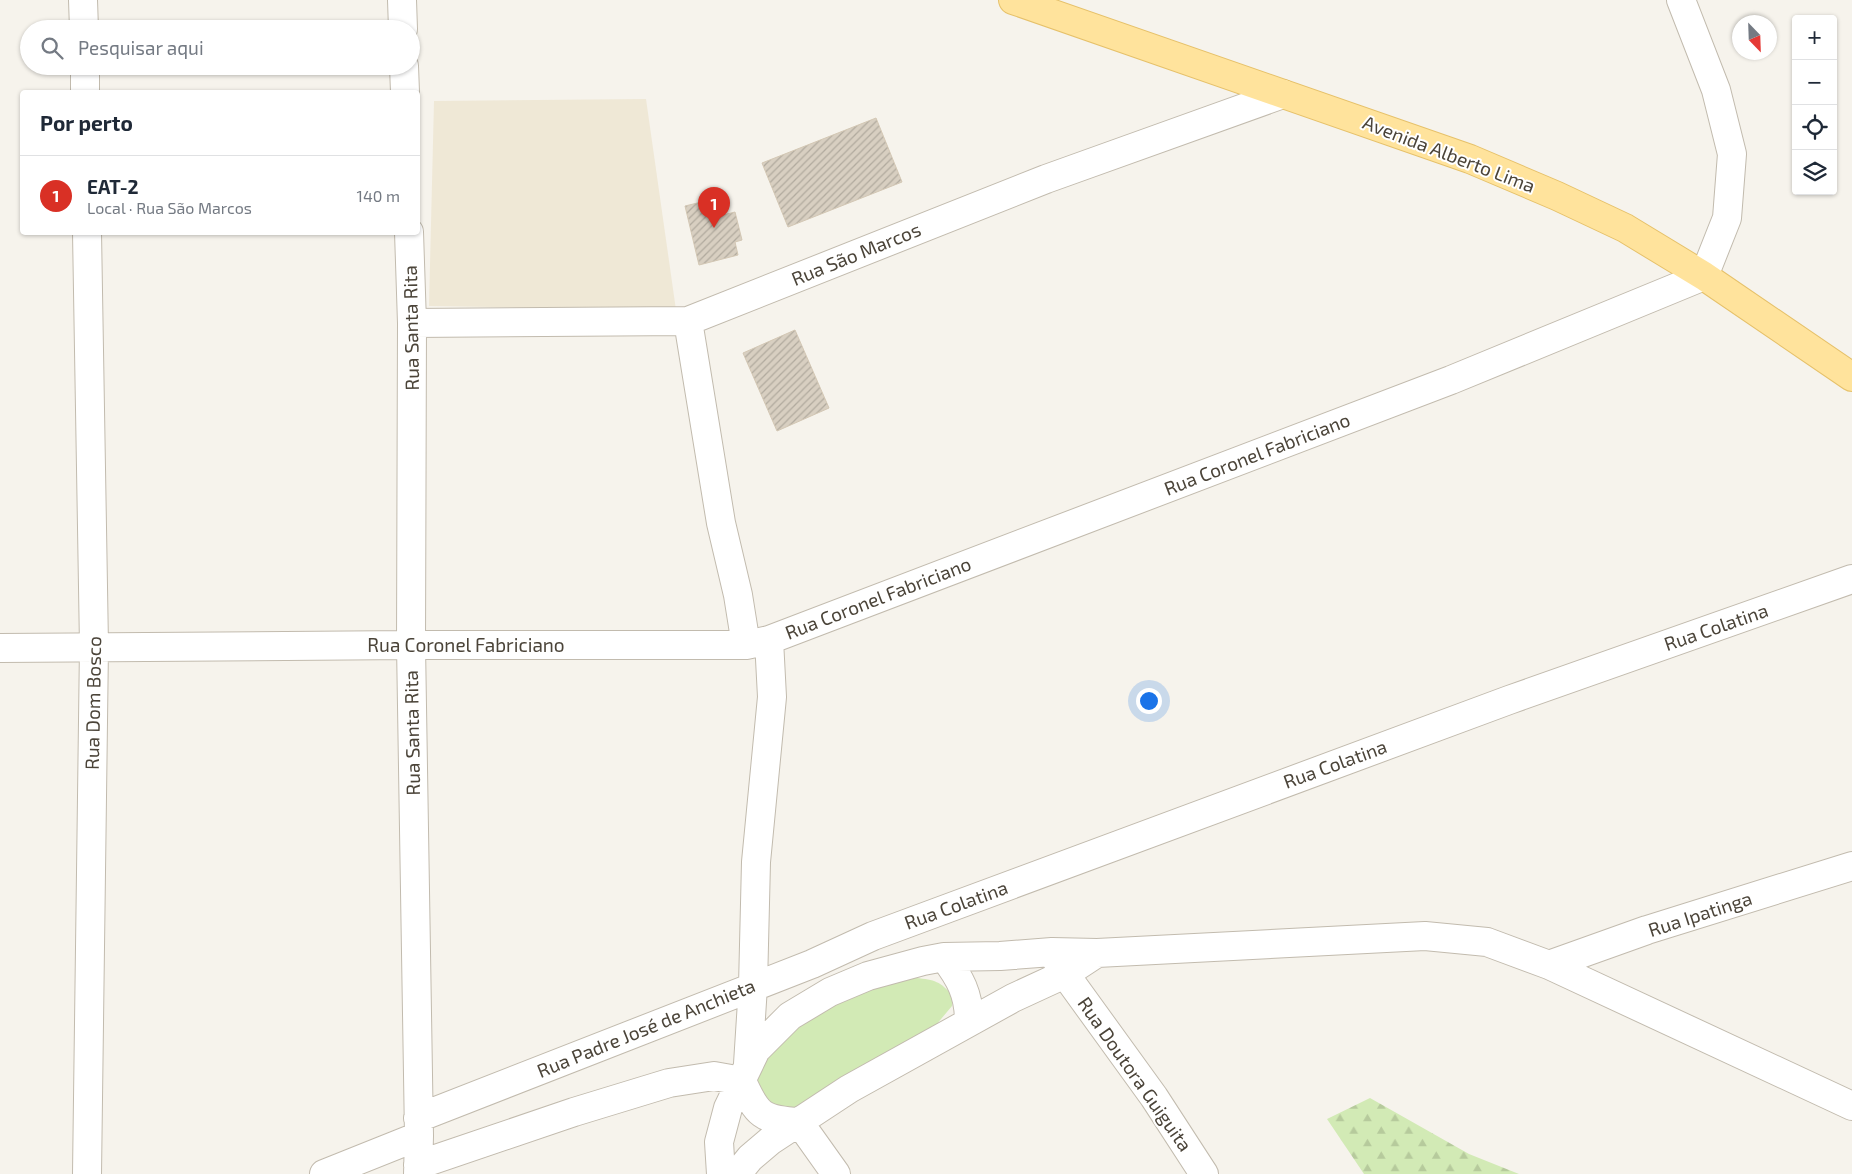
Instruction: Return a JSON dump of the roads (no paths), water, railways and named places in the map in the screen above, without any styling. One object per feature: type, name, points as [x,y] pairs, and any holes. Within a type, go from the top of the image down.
[{"type":"main road","name":"Avenida Alberto Lima","points":[[1013,0],[1470,159],[1548,192],[1625,228],[1704,276],[1852,377]]},
{"type":"street","points":[[83,0],[84,20]]},
{"type":"street","points":[[402,0],[403,20]]},
{"type":"street","points":[[1681,0],[1716,90],[1732,154],[1727,218],[1704,276]]},
{"type":"street","points":[[84,75],[85,90]]},
{"type":"street","points":[[404,75],[405,90]]},
{"type":"street","name":"Rua São Marcos","points":[[412,323],[688,321],[1046,179],[1283,94]]},
{"type":"street","name":"Rua Dom Bosco","points":[[87,235],[94,646],[87,1174]]},
{"type":"street","name":"Rua Santa Rita","points":[[409,235],[412,323],[411,645],[419,1127],[418,1169]]},
{"type":"street","name":"Rua Coronel Fabriciano","points":[[0,648],[758,642],[1451,380],[1704,276]]},
{"type":"street","points":[[688,321],[721,523],[738,595],[758,642],[772,698],[756,862],[753,986],[745,1073],[752,1105],[764,1116],[778,1121],[799,1122]]},
{"type":"street","name":"Rua Colatina","points":[[873,936],[1509,700],[1852,579]]},
{"type":"street","name":"Rua Ipatinga","points":[[1549,965],[1647,930],[1852,866]]},
{"type":"street","name":"Rua Colatina","points":[[873,936],[933,959]]},
{"type":"street","name":"Rua Padre José de Anchieta","points":[[324,1174],[419,1127],[753,986],[812,964],[873,936]]},
{"type":"street","points":[[721,1174],[719,1142],[728,1108],[756,1050],[790,1016],[830,992],[868,976],[933,959],[1000,956],[1058,963],[1097,953],[1425,936],[1487,942],[1549,965],[1852,1106]]},
{"type":"street","points":[[933,959],[957,974],[969,1005],[969,1021]]},
{"type":"street","points":[[737,1174],[750,1158],[770,1141],[849,1089],[1012,998],[1058,963]]},
{"type":"street","name":"Rua Doutora Guiguita","points":[[1058,963],[1154,1097],[1204,1174]]},
{"type":"street","points":[[418,1169],[574,1112],[669,1083],[745,1073]]},
{"type":"street","points":[[799,1122],[836,1174]]},
{"type":"place","name":"EAT-2","points":[[714,228]]}]
